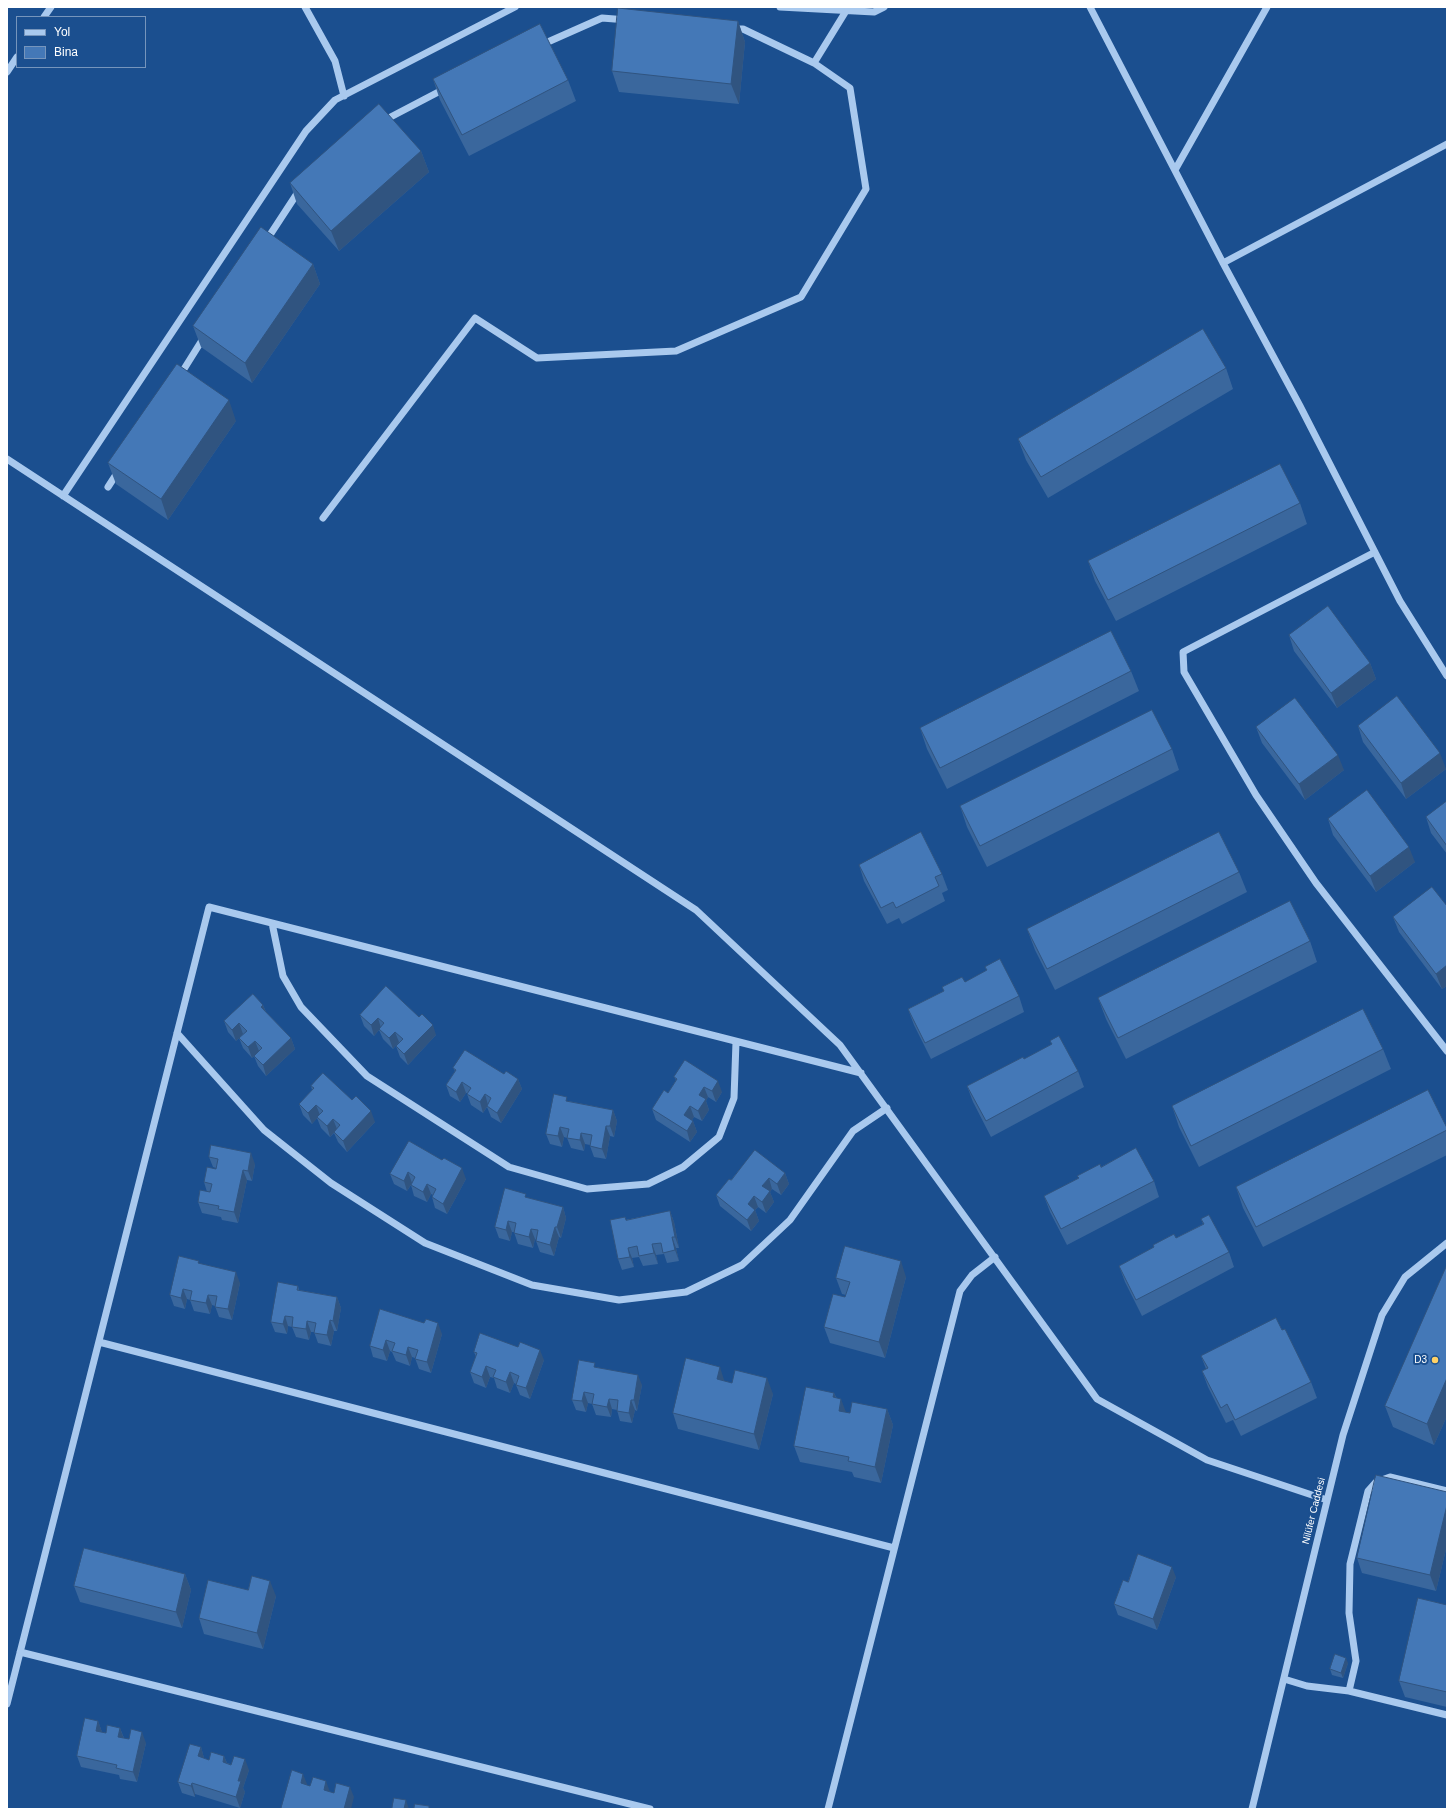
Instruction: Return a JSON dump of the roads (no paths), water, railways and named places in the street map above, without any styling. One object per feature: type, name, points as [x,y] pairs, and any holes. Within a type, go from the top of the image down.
[{"type":"street","points":[[45,16],[51,7]]},
{"type":"street","points":[[305,7],[336,61],[344,96]]},
{"type":"street","points":[[63,496],[306,131],[335,100],[515,7]]},
{"type":"street","points":[[780,7],[874,12],[884,7]]},
{"type":"street","points":[[1090,7],[1400,601],[1447,676]]},
{"type":"street","points":[[1175,170],[1267,7]]},
{"type":"street","points":[[814,63],[846,11]]},
{"type":"street","points":[[537,47],[602,18],[633,20]]},
{"type":"street","points":[[323,518],[474,318],[537,358],[676,351],[801,297],[866,189],[850,88],[814,63],[743,30],[728,28]]},
{"type":"street","points":[[7,72],[16,58]]},
{"type":"street","points":[[376,125],[451,85]]},
{"type":"street","points":[[1223,263],[1447,144]]},
{"type":"street","points":[[262,248],[305,181]]},
{"type":"street","points":[[177,380],[206,334]]},
{"type":"street","points":[[7,459],[696,910],[840,1045],[1097,1399],[1207,1460],[1327,1500]]},
{"type":"street","points":[[108,487],[121,467]]},
{"type":"street","points":[[1375,552],[1183,652],[1184,672],[1256,795],[1316,883],[1447,1050]]},
{"type":"street","points":[[7,1704],[209,907],[861,1073]]},
{"type":"street","points":[[272,923],[283,976],[301,1007],[367,1076],[509,1167],[587,1189],[648,1184],[683,1167],[719,1137],[734,1098],[736,1042]]},
{"type":"street","points":[[177,1033],[264,1130],[331,1183],[425,1243],[532,1285],[618,1300],[686,1292],[742,1265],[790,1220],[853,1131],[887,1108]]},
{"type":"street","name":"Nilüfer Caddesi","points":[[1252,1809],[1343,1435],[1382,1315],[1405,1277],[1447,1243]]},
{"type":"street","points":[[828,1809],[960,1291],[972,1275],[995,1257]]},
{"type":"street","points":[[99,1342],[894,1548]]},
{"type":"street","points":[[1349,1691],[1356,1661],[1349,1613],[1350,1564],[1368,1491],[1376,1482],[1390,1476],[1447,1491]]},
{"type":"street","points":[[20,1652],[633,1807],[650,1809]]},
{"type":"street","points":[[1284,1679],[1307,1686],[1349,1691],[1447,1716]]},
{"type":"place","name":"D3","points":[[1435,1360]]}]
